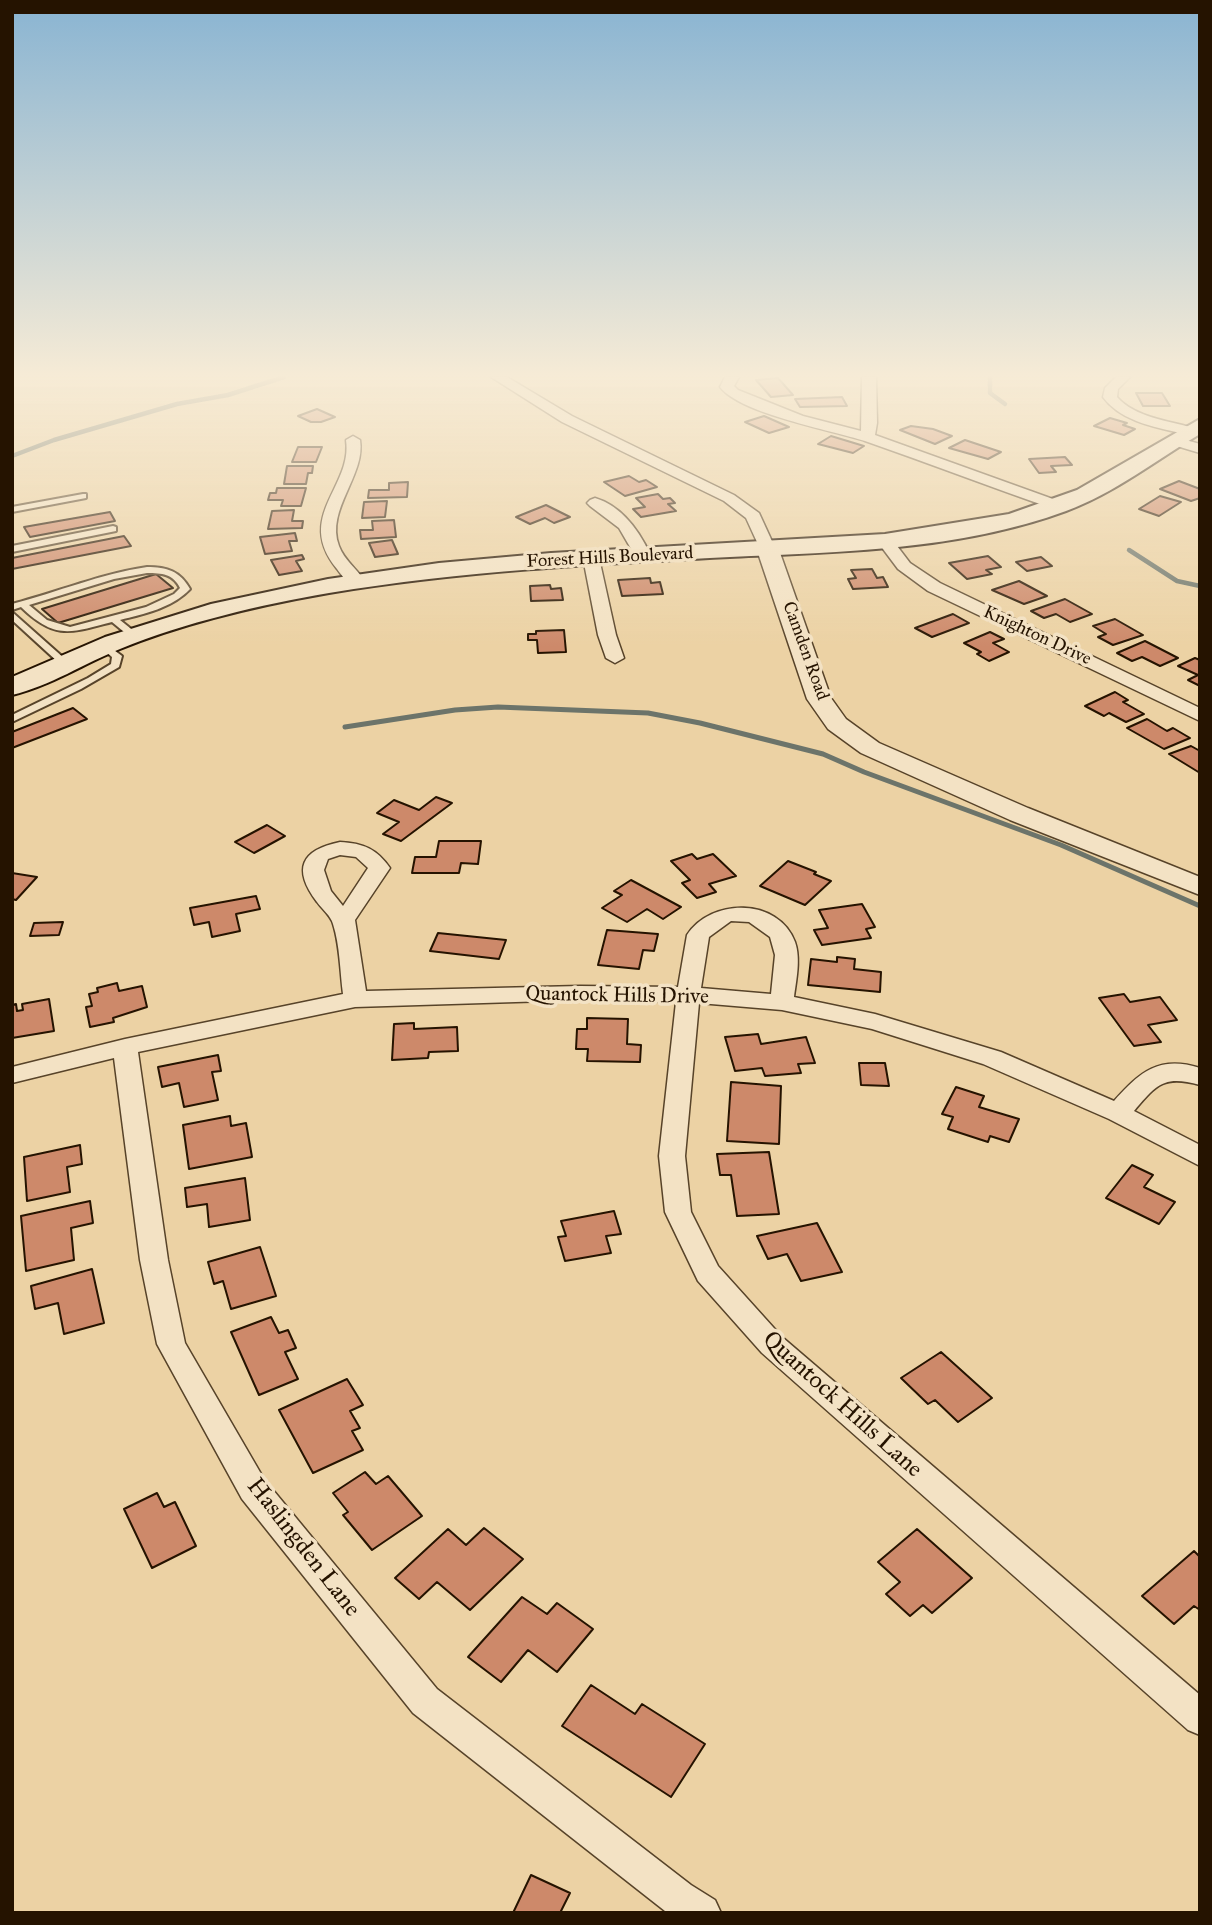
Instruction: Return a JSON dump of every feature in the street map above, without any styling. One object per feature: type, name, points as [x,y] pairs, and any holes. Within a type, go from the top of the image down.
[{"type":"main road","name":"Forest Hills Boulevard","points":[[12,687],[62,662],[132,634],[226,608],[357,581],[440,569],[591,558],[768,550],[944,534],[1059,506],[1136,467]]},
{"type":"street","points":[[350,467],[328,539],[339,562],[357,581]]},
{"type":"street","name":"Camden Road","points":[[665,467],[729,498],[753,516],[768,550],[819,699],[837,724],[850,736],[878,752],[1020,814],[1200,887]]},
{"type":"street","points":[[950,467],[1059,506]]},
{"type":"street","points":[[596,503],[632,531],[643,556]]},
{"type":"street","name":"Knighton Drive","points":[[885,541],[904,566],[934,587],[1200,715]]},
{"type":"street","points":[[591,558],[607,635],[615,658]]},
{"type":"street","name":"Quantock Hills Lane","points":[[782,1002],[786,945],[780,933],[768,922],[741,914],[719,918],[698,935],[672,1156],[678,1212],[708,1273],[772,1345],[1200,1718]]},
{"type":"street","points":[[344,920],[355,999]]},
{"type":"street","name":"Quantock Hills Drive","points":[[12,1075],[125,1047],[355,999],[580,993],[689,995],[782,1002],[875,1021],[992,1058],[1118,1114],[1200,1157]]},
{"type":"street","name":"Haslingden Lane","points":[[125,1047],[154,1260],[171,1344],[253,1489],[425,1702],[678,1898],[702,1913]]},
{"type":"street","points":[[1118,1114],[1151,1076],[1168,1071],[1185,1071],[1200,1077]]},
{"type":"lane","points":[[12,510],[83,496]]},
{"type":"lane","points":[[12,549],[113,528]]},
{"type":"lane","points":[[12,607],[135,571],[163,570],[175,575],[186,589],[166,603],[70,630],[53,628],[39,621],[23,604]]},
{"type":"lane","points":[[12,615],[62,662]]},
{"type":"lane","points":[[112,618],[132,634]]},
{"type":"lane","points":[[12,719],[98,678],[116,665],[117,656],[103,645]]},
{"type":"building","points":[[287,467],[313,467],[312,473],[308,473],[306,484],[284,484]]},
{"type":"building","points":[[1035,467],[1052,467],[1056,472],[1039,473]]},
{"type":"building","points":[[629,476],[639,482],[646,480],[657,487],[625,496],[604,482]]},
{"type":"building","points":[[1179,481],[1200,489],[1200,498],[1191,501],[1160,489]]},
{"type":"building","points":[[408,482],[407,497],[368,498],[369,490],[389,490],[389,483]]},
{"type":"building","points":[[277,488],[306,488],[301,506],[281,506],[283,500],[268,500],[270,493],[276,493]]},
{"type":"building","points":[[658,494],[663,499],[670,498],[675,503],[668,504],[676,511],[641,517],[633,509],[645,507],[636,498]]},
{"type":"building","points":[[1160,496],[1181,502],[1159,516],[1139,509]]},
{"type":"building","points":[[387,501],[385,517],[362,518],[364,502]]},
{"type":"building","points":[[546,505],[570,517],[554,523],[545,518],[530,524],[516,517]]},
{"type":"building","points":[[294,510],[292,521],[303,521],[302,528],[268,529],[272,511]]},
{"type":"building","points":[[110,512],[115,521],[30,537],[24,527]]},
{"type":"building","points":[[394,520],[396,537],[361,539],[360,530],[373,530],[372,521]]},
{"type":"building","points":[[295,533],[297,541],[289,541],[292,551],[265,554],[260,537]]},
{"type":"building","points":[[124,536],[131,546],[12,569],[12,558]]},
{"type":"building","points":[[392,540],[398,554],[375,557],[369,543]]},
{"type":"building","points":[[302,555],[304,559],[296,561],[302,571],[279,575],[271,560]]},
{"type":"building","points":[[988,556],[1001,567],[986,570],[992,574],[967,579],[949,563]]},
{"type":"building","points":[[1041,557],[1052,566],[1027,571],[1016,562]]},
{"type":"building","points":[[872,569],[877,578],[883,577],[888,587],[853,589],[848,579],[856,578],[851,570]]},
{"type":"building","points":[[156,574],[173,588],[58,623],[42,609]]},
{"type":"building","points":[[650,578],[651,583],[660,582],[663,594],[622,596],[618,580]]},
{"type":"building","points":[[1019,581],[1047,596],[1024,604],[992,590]]},
{"type":"building","points":[[550,585],[551,589],[561,588],[563,600],[531,601],[530,586]]},
{"type":"building","points":[[1065,599],[1092,614],[1070,622],[1056,614],[1044,618],[1031,611]]},
{"type":"building","points":[[953,614],[969,623],[932,637],[915,628]]},
{"type":"building","points":[[1115,619],[1143,635],[1113,645],[1098,637],[1106,634],[1093,626]]},
{"type":"building","points":[[564,630],[566,652],[538,653],[537,640],[528,640],[528,634],[536,634],[536,631]]},
{"type":"building","points":[[990,632],[1004,639],[993,643],[1009,652],[989,661],[977,654],[981,652],[964,643]]},
{"type":"building","points":[[1145,641],[1178,658],[1160,666],[1142,657],[1132,661],[1117,653]]},
{"type":"building","points":[[1195,658],[1200,660],[1200,686],[1188,680],[1198,675],[1178,666]]},
{"type":"building","points":[[1115,692],[1128,700],[1123,702],[1144,714],[1126,722],[1109,713],[1104,716],[1085,706]]},
{"type":"building","points":[[73,708],[87,719],[12,748],[12,732]]},
{"type":"building","points":[[1147,719],[1167,731],[1173,728],[1190,738],[1164,749],[1127,728]]},
{"type":"building","points":[[1191,746],[1200,751],[1200,773],[1169,754]]},
{"type":"building","points":[[436,797],[452,803],[401,841],[383,834],[399,822],[377,813],[394,800],[419,810]]},
{"type":"building","points":[[267,825],[285,836],[254,853],[235,842]]},
{"type":"building","points":[[439,841],[481,841],[478,864],[461,863],[459,873],[412,873],[415,857],[436,857]]},
{"type":"building","points":[[692,854],[697,859],[713,854],[736,876],[709,884],[716,892],[697,898],[682,883],[690,880],[671,861]]},
{"type":"building","points":[[788,861],[831,881],[805,905],[760,886]]},
{"type":"building","points":[[12,873],[37,877],[16,900],[12,899]]},
{"type":"building","points":[[631,880],[681,907],[663,919],[647,909],[627,922],[602,908],[622,895],[614,891]]},
{"type":"building","points":[[256,896],[260,909],[236,914],[240,931],[212,937],[209,922],[194,925],[190,908]]},
{"type":"building","points":[[862,904],[875,927],[866,929],[871,938],[822,945],[814,930],[828,928],[819,910]]},
{"type":"building","points":[[63,922],[59,935],[30,936],[34,923]]},
{"type":"building","points":[[607,930],[658,934],[654,951],[643,950],[639,969],[598,965]]},
{"type":"building","points":[[438,933],[506,940],[499,959],[430,951]]},
{"type":"building","points":[[837,957],[855,959],[854,969],[881,972],[880,992],[808,985],[811,959],[837,962]]},
{"type":"building","points":[[117,983],[119,991],[142,986],[147,1007],[113,1018],[114,1022],[90,1027],[86,1007],[92,1006],[89,994],[98,992],[97,988]]},
{"type":"building","points":[[1124,994],[1130,1002],[1160,997],[1177,1020],[1148,1025],[1161,1042],[1134,1046],[1099,998]]},
{"type":"building","points":[[49,999],[54,1031],[12,1038],[12,1005],[16,1004],[17,1011],[23,1010],[22,1004]]},
{"type":"building","points":[[587,1018],[628,1019],[627,1044],[641,1045],[640,1062],[587,1061],[588,1049],[576,1049],[577,1029],[587,1029]]},
{"type":"building","points":[[414,1023],[414,1029],[457,1027],[458,1051],[429,1052],[428,1058],[392,1060],[394,1024]]},
{"type":"building","points":[[758,1034],[761,1044],[806,1037],[815,1063],[798,1064],[801,1073],[765,1076],[762,1068],[735,1071],[725,1037]]},
{"type":"building","points":[[218,1055],[221,1071],[212,1072],[218,1100],[184,1107],[179,1083],[162,1087],[158,1067]]},
{"type":"building","points":[[859,1063],[885,1063],[889,1086],[861,1085]]},
{"type":"building","points":[[731,1082],[781,1086],[779,1144],[727,1141]]},
{"type":"building","points":[[956,1087],[984,1096],[979,1107],[1019,1119],[1009,1142],[990,1136],[988,1142],[948,1129],[953,1117],[942,1114]]},
{"type":"building","points":[[230,1116],[231,1126],[246,1123],[252,1157],[189,1169],[183,1125]]},
{"type":"building","points":[[80,1145],[82,1164],[67,1167],[70,1192],[27,1201],[24,1157]]},
{"type":"building","points":[[769,1152],[779,1214],[737,1216],[731,1175],[720,1175],[717,1154]]},
{"type":"building","points":[[1132,1165],[1153,1175],[1144,1187],[1175,1202],[1159,1224],[1106,1198]]},
{"type":"building","points":[[245,1178],[250,1220],[209,1227],[207,1204],[187,1207],[185,1188]]},
{"type":"building","points":[[90,1201],[93,1223],[71,1228],[74,1260],[26,1271],[21,1216]]},
{"type":"building","points":[[614,1211],[621,1234],[606,1236],[611,1253],[565,1261],[558,1237],[566,1236],[561,1221]]},
{"type":"building","points":[[817,1223],[842,1272],[801,1281],[787,1254],[768,1259],[757,1236]]},
{"type":"building","points":[[260,1247],[276,1296],[231,1309],[223,1281],[214,1284],[208,1262]]},
{"type":"building","points":[[92,1269],[104,1323],[64,1334],[58,1303],[35,1309],[31,1286]]},
{"type":"building","points":[[271,1317],[279,1333],[288,1330],[296,1348],[285,1352],[298,1379],[259,1395],[231,1332]]},
{"type":"building","points":[[941,1352],[992,1398],[958,1422],[935,1400],[928,1404],[901,1378]]},
{"type":"building","points":[[347,1379],[363,1405],[350,1411],[360,1428],[352,1431],[363,1450],[313,1473],[279,1410]]},
{"type":"building","points":[[365,1472],[376,1484],[388,1476],[422,1516],[372,1550],[343,1515],[348,1512],[333,1493]]},
{"type":"building","points":[[157,1493],[164,1507],[175,1502],[196,1546],[152,1568],[124,1509]]},
{"type":"building","points":[[484,1528],[523,1559],[470,1610],[437,1582],[419,1599],[395,1578],[448,1529],[466,1545]]},
{"type":"building","points":[[917,1529],[972,1578],[932,1613],[923,1605],[910,1616],[886,1594],[900,1582],[878,1562]]},
{"type":"building","points":[[1194,1551],[1200,1557],[1200,1610],[1194,1606],[1174,1624],[1142,1596]]},
{"type":"building","points":[[522,1597],[547,1614],[557,1603],[593,1629],[557,1672],[528,1650],[501,1682],[468,1657]]},
{"type":"building","points":[[591,1685],[635,1714],[642,1704],[705,1744],[671,1797],[562,1726]]},
{"type":"building","points":[[531,1875],[570,1893],[560,1913],[513,1913]]},
{"type":"waterway","points":[[1129,550],[1177,581],[1200,586]]},
{"type":"waterway","points":[[345,727],[455,710],[498,707],[648,713],[700,723],[823,754],[864,772],[1061,845],[1200,906]]}]
